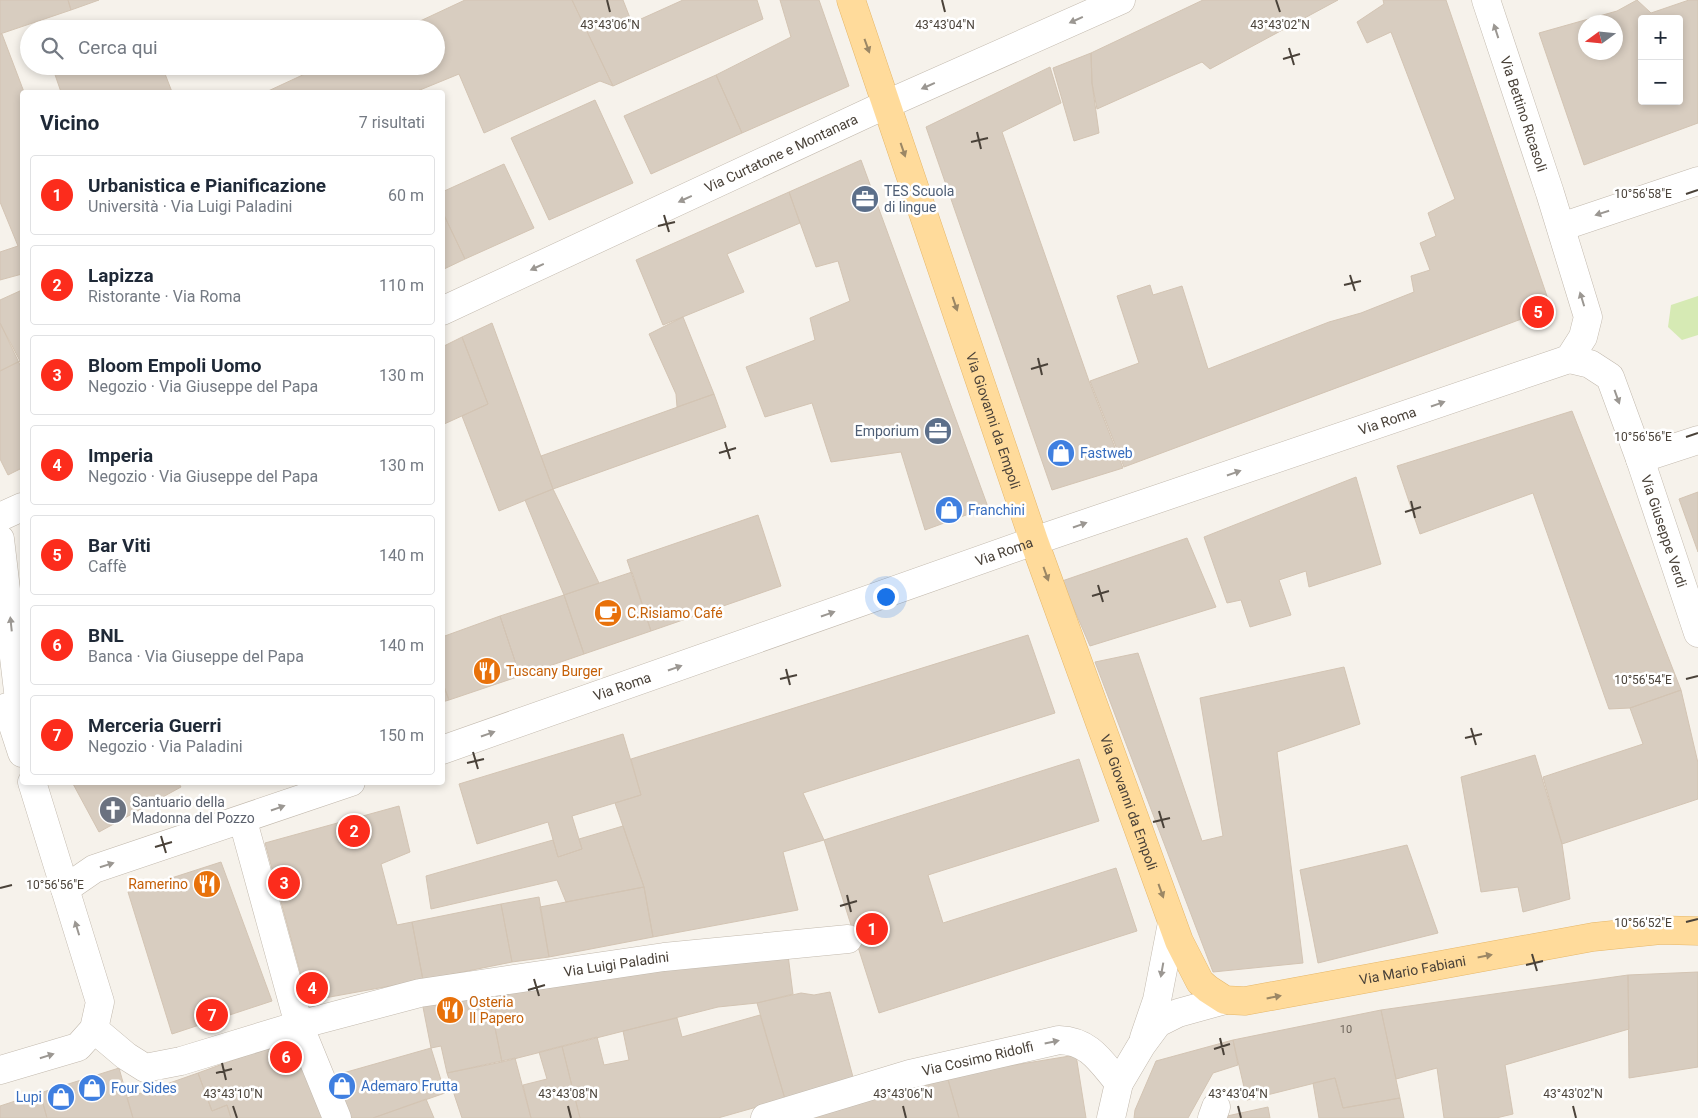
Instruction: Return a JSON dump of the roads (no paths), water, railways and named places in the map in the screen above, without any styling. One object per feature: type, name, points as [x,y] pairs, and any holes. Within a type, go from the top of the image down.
[{"type":"main road","name":"Via Giovanni da Empoli","points":[[851,0],[1034,541],[1172,923],[1200,982],[1225,1000]]},
{"type":"main road","name":"Via Mario Fabiani","points":[[1225,1000],[1266,999],[1593,937],[1661,930],[1698,931]]},
{"type":"street","name":"Via Curtatone e Montanara","points":[[445,310],[887,104],[1121,0]]},
{"type":"street","name":"Via Bettino Ricasoli","points":[[1486,0],[1561,227],[1588,317],[1583,337],[1569,359]]},
{"type":"street","points":[[1561,227],[1698,181]]},
{"type":"street","name":"Via Roma","points":[[445,749],[1034,541],[1569,359]]},
{"type":"street","name":"Via Giuseppe Verdi","points":[[1569,359],[1590,364],[1610,377],[1640,459],[1698,633]]},
{"type":"street","points":[[1640,459],[1698,440]]},
{"type":"street","points":[[0,517],[20,508]]},
{"type":"street","points":[[0,539],[20,708]]},
{"type":"street","points":[[0,687],[20,747]]},
{"type":"street","points":[[0,1070],[78,1047],[94,1029],[100,1002],[33,785]]},
{"type":"street","points":[[65,889],[94,869],[342,785]]},
{"type":"street","points":[[243,820],[299,1025],[337,1118]]},
{"type":"street","points":[[1111,1118],[1119,1083],[1141,1046],[1157,1000],[1172,923]]},
{"type":"street","name":"Via Luigi Paladini","points":[[94,1029],[126,1056],[145,1068],[180,1061],[299,1025],[420,993],[664,957],[848,938]]},
{"type":"street","name":"Via Mario Fabiani","points":[[1141,1046],[1158,1023],[1178,1013],[1225,1000]]},
{"type":"street","name":"Via Cosimo Ridolfi","points":[[765,1118],[804,1113],[910,1074],[1059,1040],[1074,1041],[1092,1052],[1119,1083]]},
{"type":"place","name":"TES Scuola di lingue","points":[[865,199]]},
{"type":"place","name":"Bar Viti","points":[[1538,312]]},
{"type":"place","name":"Emporium","points":[[938,431]]},
{"type":"place","name":"Fastweb","points":[[1061,453]]},
{"type":"place","name":"Franchini","points":[[949,510]]},
{"type":"place","name":"C.Risiamo Café","points":[[608,613]]},
{"type":"place","name":"Tuscany Burger","points":[[487,671]]},
{"type":"place","name":"Santuario della Madonna del Pozzo","points":[[113,810]]},
{"type":"place","name":"Lapizza","points":[[354,831]]},
{"type":"place","name":"Bloom Empoli Uomo","points":[[284,883]]},
{"type":"place","name":"Ramerino","points":[[207,884]]},
{"type":"place","name":"Urbanistica e Pianificazione","points":[[872,929]]},
{"type":"place","name":"Imperia","points":[[312,988]]},
{"type":"place","name":"Osteria Il Papero","points":[[450,1010]]},
{"type":"place","name":"Merceria Guerri","points":[[212,1015]]},
{"type":"place","name":"BNL","points":[[286,1057]]},
{"type":"place","name":"Ademaro Frutta","points":[[342,1086]]},
{"type":"place","name":"Four Sides","points":[[92,1088]]},
{"type":"place","name":"Lupi","points":[[61,1097]]}]
